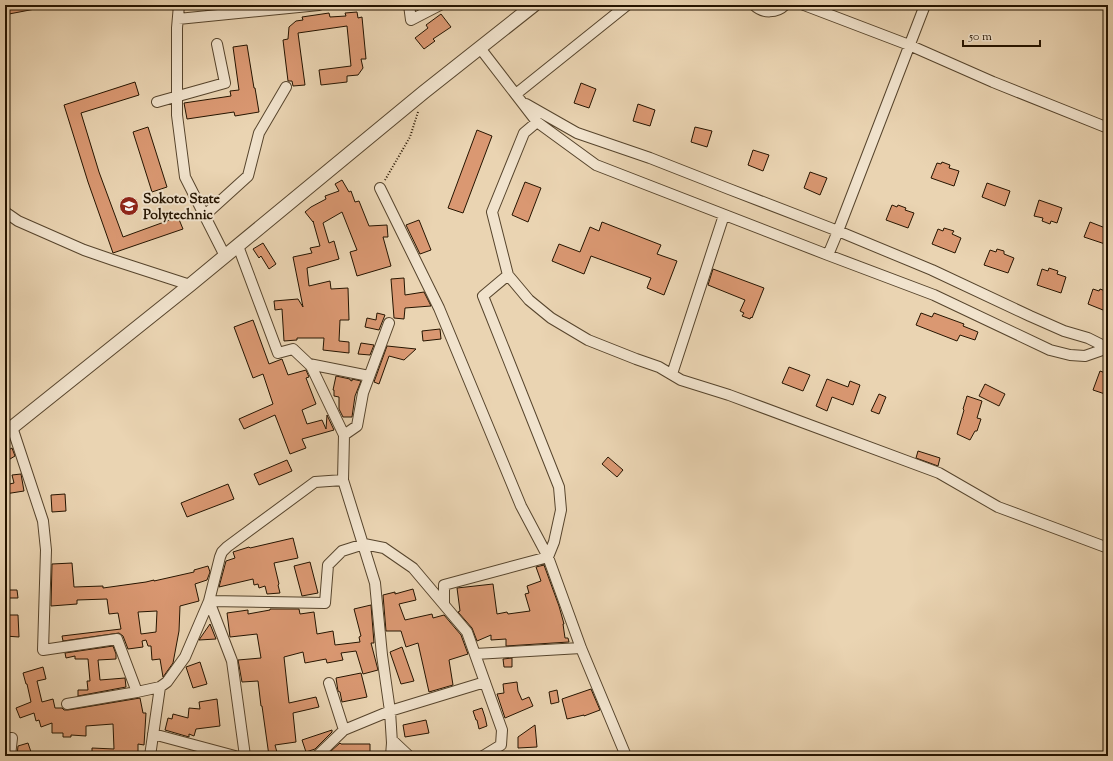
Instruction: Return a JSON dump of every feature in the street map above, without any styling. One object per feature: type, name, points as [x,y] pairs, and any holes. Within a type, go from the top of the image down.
[{"type":"street","points":[[179,5],[177,28],[177,115],[186,176],[225,256]]},
{"type":"street","points":[[178,19],[258,8],[319,5]]},
{"type":"street","points":[[409,5],[411,20],[440,5]]},
{"type":"street","points":[[137,692],[117,639],[43,650],[46,550],[43,521],[9,430],[238,246],[424,92],[534,5]]},
{"type":"street","points":[[519,98],[627,5]]},
{"type":"street","points":[[754,5],[765,11],[774,11],[785,5]]},
{"type":"street","points":[[804,5],[909,45],[993,82],[1108,128]]},
{"type":"street","points":[[828,255],[925,5]]},
{"type":"street","points":[[156,102],[225,83],[217,44]]},
{"type":"street","points":[[480,48],[537,122],[596,165],[934,295],[1050,350],[1070,355],[1085,356],[1108,348]]},
{"type":"street","points":[[205,214],[248,176],[259,133],[286,87]]},
{"type":"street","points":[[519,98],[577,133],[650,158],[838,231],[932,270],[1030,316],[1088,338],[1108,348]]},
{"type":"street","points":[[537,122],[524,133],[492,212],[508,275],[529,300],[551,318],[588,340],[659,367],[681,380],[729,395],[939,473],[998,507],[1108,548]]},
{"type":"street","points":[[380,188],[439,308],[521,506],[548,557],[581,648],[626,756]]},
{"type":"street","points":[[5,212],[18,221],[84,250],[190,285]]},
{"type":"street","points":[[672,374],[724,215]]},
{"type":"street","points":[[238,246],[278,353],[293,349],[311,366],[344,435],[343,480],[375,583],[382,655],[390,711],[392,740],[391,756]]},
{"type":"street","points":[[508,275],[483,296],[559,487],[561,510],[554,542],[548,557]]},
{"type":"street","points":[[344,435],[357,426],[363,392],[389,323]]},
{"type":"street","points":[[309,364],[369,376]]},
{"type":"street","points":[[67,704],[160,687],[167,682],[185,657],[209,601],[222,552],[315,482],[343,480]]},
{"type":"street","points":[[209,601],[324,603],[328,565],[342,551],[364,544],[384,548],[413,568],[467,632],[502,730],[501,745],[483,756]]},
{"type":"street","points":[[444,604],[444,585],[548,557]]},
{"type":"street","points":[[209,601],[232,660],[245,756]]},
{"type":"street","points":[[475,654],[581,648]]},
{"type":"street","points":[[317,756],[344,730],[390,711],[485,682]]},
{"type":"street","points":[[328,683],[344,730]]},
{"type":"street","points":[[150,756],[160,687]]},
{"type":"street","points":[[153,734],[235,756]]},
{"type":"street","points":[[5,738],[12,738],[10,756]]},
{"type":"street","points":[[392,740],[409,756]]},
{"type":"path","points":[[380,188],[410,137],[424,92]]},
{"type":"building","points":[[7,5],[35,5],[35,9],[9,14]]},
{"type":"building","points":[[205,5],[232,5],[232,7],[205,10]]},
{"type":"building","points":[[357,12],[358,18],[362,17],[366,59],[361,59],[363,68],[358,75],[347,76],[347,82],[321,85],[319,70],[351,66],[347,26],[298,33],[305,85],[293,86],[292,81],[288,81],[283,40],[288,39],[289,27],[296,21],[303,20],[302,17],[329,13],[330,17],[346,16],[345,13]]},
{"type":"building","points":[[441,14],[451,27],[433,39],[435,41],[424,49],[415,38],[428,28],[426,25]]},
{"type":"building","points":[[247,45],[259,112],[235,116],[234,112],[187,119],[184,103],[231,96],[230,91],[239,90],[233,47]]},
{"type":"building","points":[[135,82],[139,95],[81,113],[99,172],[123,237],[178,217],[183,229],[113,253],[88,182],[64,105]]},
{"type":"building","points":[[581,83],[596,89],[589,108],[574,103]]},
{"type":"building","points":[[638,104],[655,110],[650,126],[633,121]]},
{"type":"building","points":[[148,127],[167,187],[152,192],[133,132]]},
{"type":"building","points":[[695,127],[712,131],[707,147],[691,142]]},
{"type":"building","points":[[477,130],[492,136],[463,213],[448,208]]},
{"type":"building","points":[[753,150],[769,155],[763,171],[748,165]]},
{"type":"building","points":[[942,162],[950,165],[949,168],[959,171],[954,186],[931,178],[937,163],[941,164]]},
{"type":"building","points":[[810,172],[827,178],[820,195],[804,188]]},
{"type":"building","points":[[342,180],[349,192],[351,191],[355,202],[359,201],[369,226],[387,225],[388,237],[383,237],[391,266],[357,276],[350,252],[357,250],[342,212],[323,223],[329,243],[334,241],[339,259],[307,268],[309,286],[330,281],[331,289],[348,288],[349,320],[340,320],[339,341],[349,342],[349,353],[323,350],[324,338],[297,338],[297,340],[284,341],[282,309],[275,310],[274,301],[298,299],[303,307],[293,257],[312,253],[310,248],[320,246],[313,221],[305,212],[326,199],[325,196],[339,191],[335,184]]},
{"type":"building","points":[[525,182],[541,188],[528,222],[512,215]]},
{"type":"building","points":[[987,183],[1010,191],[1005,206],[982,197]]},
{"type":"building","points":[[1039,200],[1062,208],[1057,223],[1051,221],[1050,224],[1042,221],[1043,218],[1034,216]]},
{"type":"building","points":[[892,205],[897,207],[898,205],[906,208],[905,210],[914,213],[908,228],[886,220]]},
{"type":"building","points":[[419,220],[431,250],[420,254],[406,225]]},
{"type":"building","points":[[602,222],[661,245],[657,254],[677,261],[664,295],[647,288],[651,278],[591,256],[584,274],[552,261],[559,244],[580,252],[590,227],[599,231]]},
{"type":"building","points":[[1090,222],[1108,229],[1108,245],[1084,237]]},
{"type":"building","points":[[944,228],[954,231],[952,234],[961,238],[955,253],[932,244],[938,229],[943,231]]},
{"type":"building","points":[[263,243],[276,264],[269,269],[261,256],[259,258],[253,249]]},
{"type":"building","points":[[997,249],[1004,251],[1004,254],[1014,258],[1008,273],[984,265],[990,250],[996,252]]},
{"type":"building","points":[[1049,268],[1058,271],[1057,274],[1066,277],[1061,293],[1037,285],[1042,269],[1048,271]]},
{"type":"building","points":[[713,269],[764,288],[752,318],[751,317],[750,319],[742,316],[744,313],[740,311],[745,300],[708,285]]},
{"type":"building","points":[[404,278],[405,295],[424,292],[431,306],[405,308],[404,319],[394,318],[391,279]]},
{"type":"building","points":[[1093,289],[1099,291],[1100,289],[1108,292],[1108,312],[1088,304]]},
{"type":"building","points":[[377,313],[385,315],[379,330],[365,327],[367,318],[376,320]]},
{"type":"building","points":[[921,313],[932,317],[934,313],[964,324],[963,326],[978,332],[975,340],[960,335],[957,341],[916,325]]},
{"type":"building","points":[[253,320],[269,364],[282,359],[288,375],[306,370],[309,377],[306,378],[316,404],[302,410],[307,424],[322,420],[326,429],[327,415],[334,430],[302,439],[306,448],[290,454],[275,415],[244,429],[239,419],[273,404],[263,374],[253,378],[234,327]]},
{"type":"building","points":[[440,329],[441,339],[423,341],[422,331]]},
{"type":"building","points":[[361,343],[374,345],[370,355],[358,354]]},
{"type":"building","points":[[387,346],[416,349],[404,360],[389,356],[379,384],[374,382]]},
{"type":"building","points":[[789,367],[810,375],[803,391],[782,383]]},
{"type":"building","points":[[1100,371],[1108,374],[1108,395],[1093,390]]},
{"type":"building","points":[[336,376],[350,379],[352,381],[352,379],[361,381],[355,396],[352,417],[343,417],[339,409],[339,397],[334,396],[333,390]]},
{"type":"building","points":[[827,379],[848,387],[850,381],[860,385],[853,405],[832,397],[827,411],[816,406]]},
{"type":"building","points":[[985,384],[1005,394],[999,406],[979,396]]},
{"type":"building","points":[[879,394],[886,397],[879,414],[871,411]]},
{"type":"building","points":[[967,396],[982,401],[977,418],[981,419],[977,431],[975,431],[970,440],[957,434]]},
{"type":"building","points":[[12,448],[15,456],[5,462],[5,452]]},
{"type":"building","points":[[918,451],[940,458],[938,466],[916,458]]},
{"type":"building","points":[[608,457],[623,470],[617,477],[602,464]]},
{"type":"building","points":[[287,460],[292,471],[259,485],[254,474]]},
{"type":"building","points":[[21,474],[24,491],[5,494],[5,485],[14,483],[12,475]]},
{"type":"building","points":[[228,484],[234,499],[187,517],[181,503]]},
{"type":"building","points":[[65,494],[66,511],[52,512],[51,495]]},
{"type":"building","points":[[293,538],[298,558],[274,563],[280,593],[267,594],[265,586],[259,588],[258,584],[254,585],[253,579],[219,587],[226,561],[235,558],[233,552],[249,547]]},
{"type":"building","points":[[310,562],[318,593],[302,596],[294,566]]},
{"type":"building","points":[[72,563],[74,587],[103,586],[103,588],[154,581],[194,572],[194,570],[208,566],[210,572],[207,580],[195,584],[199,601],[180,606],[179,631],[173,663],[163,677],[160,659],[152,660],[151,646],[148,646],[146,640],[142,641],[143,647],[128,649],[123,636],[119,633],[63,641],[62,636],[121,629],[118,613],[109,614],[107,599],[77,600],[77,604],[51,606],[52,564]],"holes":[[[157,611],[156,632],[141,634],[138,612]]]},
{"type":"building","points":[[544,565],[559,606],[564,624],[565,638],[568,638],[569,642],[506,646],[506,639],[491,640],[491,635],[477,641],[472,628],[458,612],[460,611],[457,588],[493,584],[497,614],[530,611],[525,594],[529,593],[527,586],[541,581],[536,567]]},
{"type":"building","points":[[413,589],[416,600],[399,604],[405,620],[432,614],[433,618],[444,615],[461,635],[468,654],[449,660],[453,685],[429,692],[418,643],[406,647],[401,631],[386,631],[383,595],[395,592],[395,594]]},
{"type":"building","points":[[6,590],[17,590],[18,598],[6,598]]},
{"type":"building","points":[[371,605],[374,643],[371,643],[378,670],[363,674],[356,651],[341,653],[343,660],[327,663],[326,659],[305,663],[303,652],[284,657],[289,703],[316,697],[319,707],[293,713],[296,742],[275,745],[278,756],[269,756],[258,681],[242,682],[238,660],[261,658],[257,634],[230,637],[227,613],[248,610],[248,614],[270,609],[299,609],[300,614],[314,612],[317,634],[333,631],[335,645],[360,642],[359,637],[361,636],[354,609]]},
{"type":"building","points":[[5,615],[18,615],[19,637],[5,636]]},
{"type":"building","points":[[210,624],[216,639],[199,640],[201,637]]},
{"type":"building","points":[[113,646],[116,659],[98,660],[100,680],[125,678],[126,687],[78,696],[78,690],[88,690],[87,681],[90,681],[88,659],[75,659],[75,656],[66,658],[65,653]]},
{"type":"building","points":[[402,647],[414,681],[401,684],[390,652]]},
{"type":"building","points":[[512,658],[512,667],[504,667],[503,659]]},
{"type":"building","points":[[200,662],[207,684],[193,688],[186,667]]},
{"type":"building","points":[[43,667],[46,679],[37,681],[42,702],[53,699],[55,708],[68,710],[140,698],[143,713],[146,713],[144,745],[138,744],[138,756],[92,756],[92,748],[114,749],[113,724],[86,726],[86,736],[71,735],[71,737],[63,737],[63,733],[52,733],[52,723],[41,727],[39,720],[36,721],[34,713],[20,718],[16,708],[31,702],[23,673]]},
{"type":"building","points":[[361,673],[367,697],[342,702],[340,692],[338,691],[336,678]]},
{"type":"building","points":[[517,682],[518,691],[522,700],[529,697],[533,706],[505,718],[497,694],[504,693],[503,684]]},
{"type":"building","points":[[591,689],[600,710],[584,716],[567,719],[562,699]]},
{"type":"building","points":[[557,690],[559,702],[551,704],[549,692]]},
{"type":"building","points":[[217,699],[220,726],[196,729],[194,736],[189,734],[189,737],[165,730],[168,718],[172,719],[173,714],[188,718],[189,708],[200,709],[199,702]]},
{"type":"building","points":[[482,708],[487,726],[479,729],[473,711]]},
{"type":"building","points":[[426,720],[429,733],[405,737],[403,725]]},
{"type":"building","points":[[535,725],[537,747],[518,748],[518,737]]},
{"type":"building","points":[[332,730],[332,732],[315,749],[306,752],[302,740]]},
{"type":"building","points":[[28,743],[31,752],[17,756],[18,746]]},
{"type":"building","points":[[340,743],[370,744],[370,756],[363,756],[362,753],[344,753],[345,756],[332,756],[331,751]]},
{"type":"place","name":"Sokoto State Polytechnic","points":[[129,206]]}]
